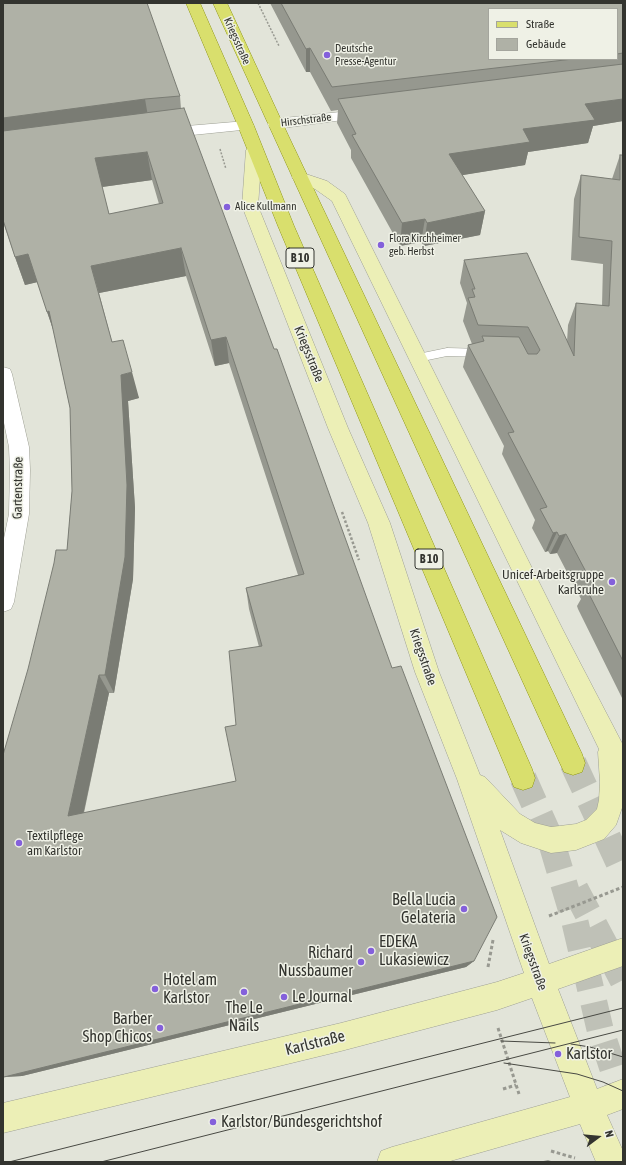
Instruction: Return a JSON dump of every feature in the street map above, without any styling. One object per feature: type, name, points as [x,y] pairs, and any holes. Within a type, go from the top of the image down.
[{"type":"main road","name":"Kriegsstraße","points":[[193,3],[246,126]]},
{"type":"main road","name":"Kriegsstraße","points":[[220,3],[300,177]]},
{"type":"main road","name":"B 10","points":[[246,126],[254,150],[523,778]]},
{"type":"main road","name":"Kriegsstraße","points":[[254,150],[250,206],[338,428],[379,523],[427,672],[469,779],[521,927],[577,1074],[588,1108],[612,1162]]},
{"type":"main road","name":"B 10","points":[[300,177],[573,763]]},
{"type":"main road","points":[[300,177],[321,185],[339,198],[623,771]]},
{"type":"main road","points":[[469,779],[511,823],[517,827],[530,834],[550,840],[576,837],[595,830],[607,816],[612,800],[613,782],[609,744]]},
{"type":"main road","name":"Karlstraße","points":[[3,1118],[341,1037],[498,996],[623,952]]},
{"type":"main road","points":[[392,1162],[588,1108],[623,1094]]},
{"type":"street","name":"Hirschstraße","points":[[275,124],[382,111]]},
{"type":"street","points":[[150,134],[246,126]]},
{"type":"street","name":"Gartenstraße","points":[[3,374],[19,447],[20,470],[19,514],[3,602]]},
{"type":"lane","points":[[418,358],[447,352],[494,353]]},
{"type":"path","points":[[258,3],[279,46]]},
{"type":"path","points":[[223,156],[228,176]]},
{"type":"path","points":[[340,506],[361,566]]},
{"type":"path","points":[[580,1160],[536,1147],[494,1017],[503,1015],[488,968],[494,938],[623,887]]},
{"type":"path","points":[[503,1089],[516,1085]]},
{"type":"building","points":[[3,3],[147,3],[180,96],[145,99],[3,118]]},
{"type":"building","points":[[281,3],[623,3],[623,53],[618,54],[618,8],[488,8],[488,60],[564,60],[332,87],[310,48],[306,49]]},
{"type":"building","points":[[623,64],[623,99],[585,104],[595,120],[523,129],[530,142],[449,154],[485,211],[427,223],[425,219],[402,223],[352,135],[356,134],[338,99]]},
{"type":"building","points":[[184,108],[274,349],[277,349],[392,668],[401,666],[497,917],[474,961],[4,1077],[3,1076],[3,755],[28,669],[56,550],[67,550],[72,491],[70,408],[49,311],[47,312],[28,254],[15,257],[3,220],[3,131]],"holes":[[[147,152],[163,203],[109,214],[95,158]],[[181,248],[211,340],[226,337],[304,574],[246,588],[262,646],[229,651],[236,725],[225,727],[236,781],[68,816],[99,675],[105,675],[125,557],[127,485],[121,375],[132,372],[123,340],[112,342],[91,266]]]},
{"type":"building","points":[[620,155],[623,155],[623,661],[588,592],[587,589],[594,587],[566,534],[559,536],[557,532],[553,533],[540,509],[547,507],[508,433],[514,432],[468,345],[484,341],[482,336],[519,337],[528,354],[537,354],[540,350],[528,327],[478,325],[468,298],[475,297],[472,289],[475,289],[464,260],[527,253],[574,356],[576,303],[609,306],[612,241],[579,237],[581,175],[620,180]]},
{"type":"tunnel","points":[[573,763],[623,871]]},
{"type":"tunnel","points":[[523,778],[556,852]]},
{"type":"tunnel","points":[[552,844],[574,918],[600,1029],[623,1099]]},
{"type":"tunnel","points":[[575,889],[623,980]]},
{"type":"tram line","points":[[9,1162],[623,1008]]},
{"type":"tram line","points":[[101,1162],[623,1030]]},
{"type":"tram line","points":[[501,1041],[555,1043]]},
{"type":"tram line","points":[[571,1044],[590,1047],[623,1057]]},
{"type":"tram line","points":[[504,1063],[577,1074],[603,1082],[623,1091]]},
{"type":"place","name":"Deutsche Presse-Agentur","points":[[327,55]]},
{"type":"place","name":"Alice Kullmann","points":[[227,207]]},
{"type":"place","name":"Flora Kirchheimer geb. Herbst","points":[[381,245]]},
{"type":"place","name":"Unicef-Arbeitsgruppe Karlsruhe","points":[[612,582]]},
{"type":"place","name":"Textilpflege am Karlstor","points":[[19,843]]},
{"type":"place","name":"Bella Lucia Gelateria","points":[[464,909]]},
{"type":"place","name":"EDEKA Lukasiewicz","points":[[371,951]]},
{"type":"place","name":"Richard Nussbaumer","points":[[361,962]]},
{"type":"place","name":"Hotel am Karlstor","points":[[155,989]]},
{"type":"place","name":"The Le Nails","points":[[244,992]]},
{"type":"place","name":"Le Journal","points":[[284,997]]},
{"type":"place","name":"Barber Shop Chicos","points":[[160,1028]]},
{"type":"place","name":"Karlstor","points":[[558,1054]]},
{"type":"place","name":"Karlstor/Bundesgerichtshof","points":[[213,1122]]}]
